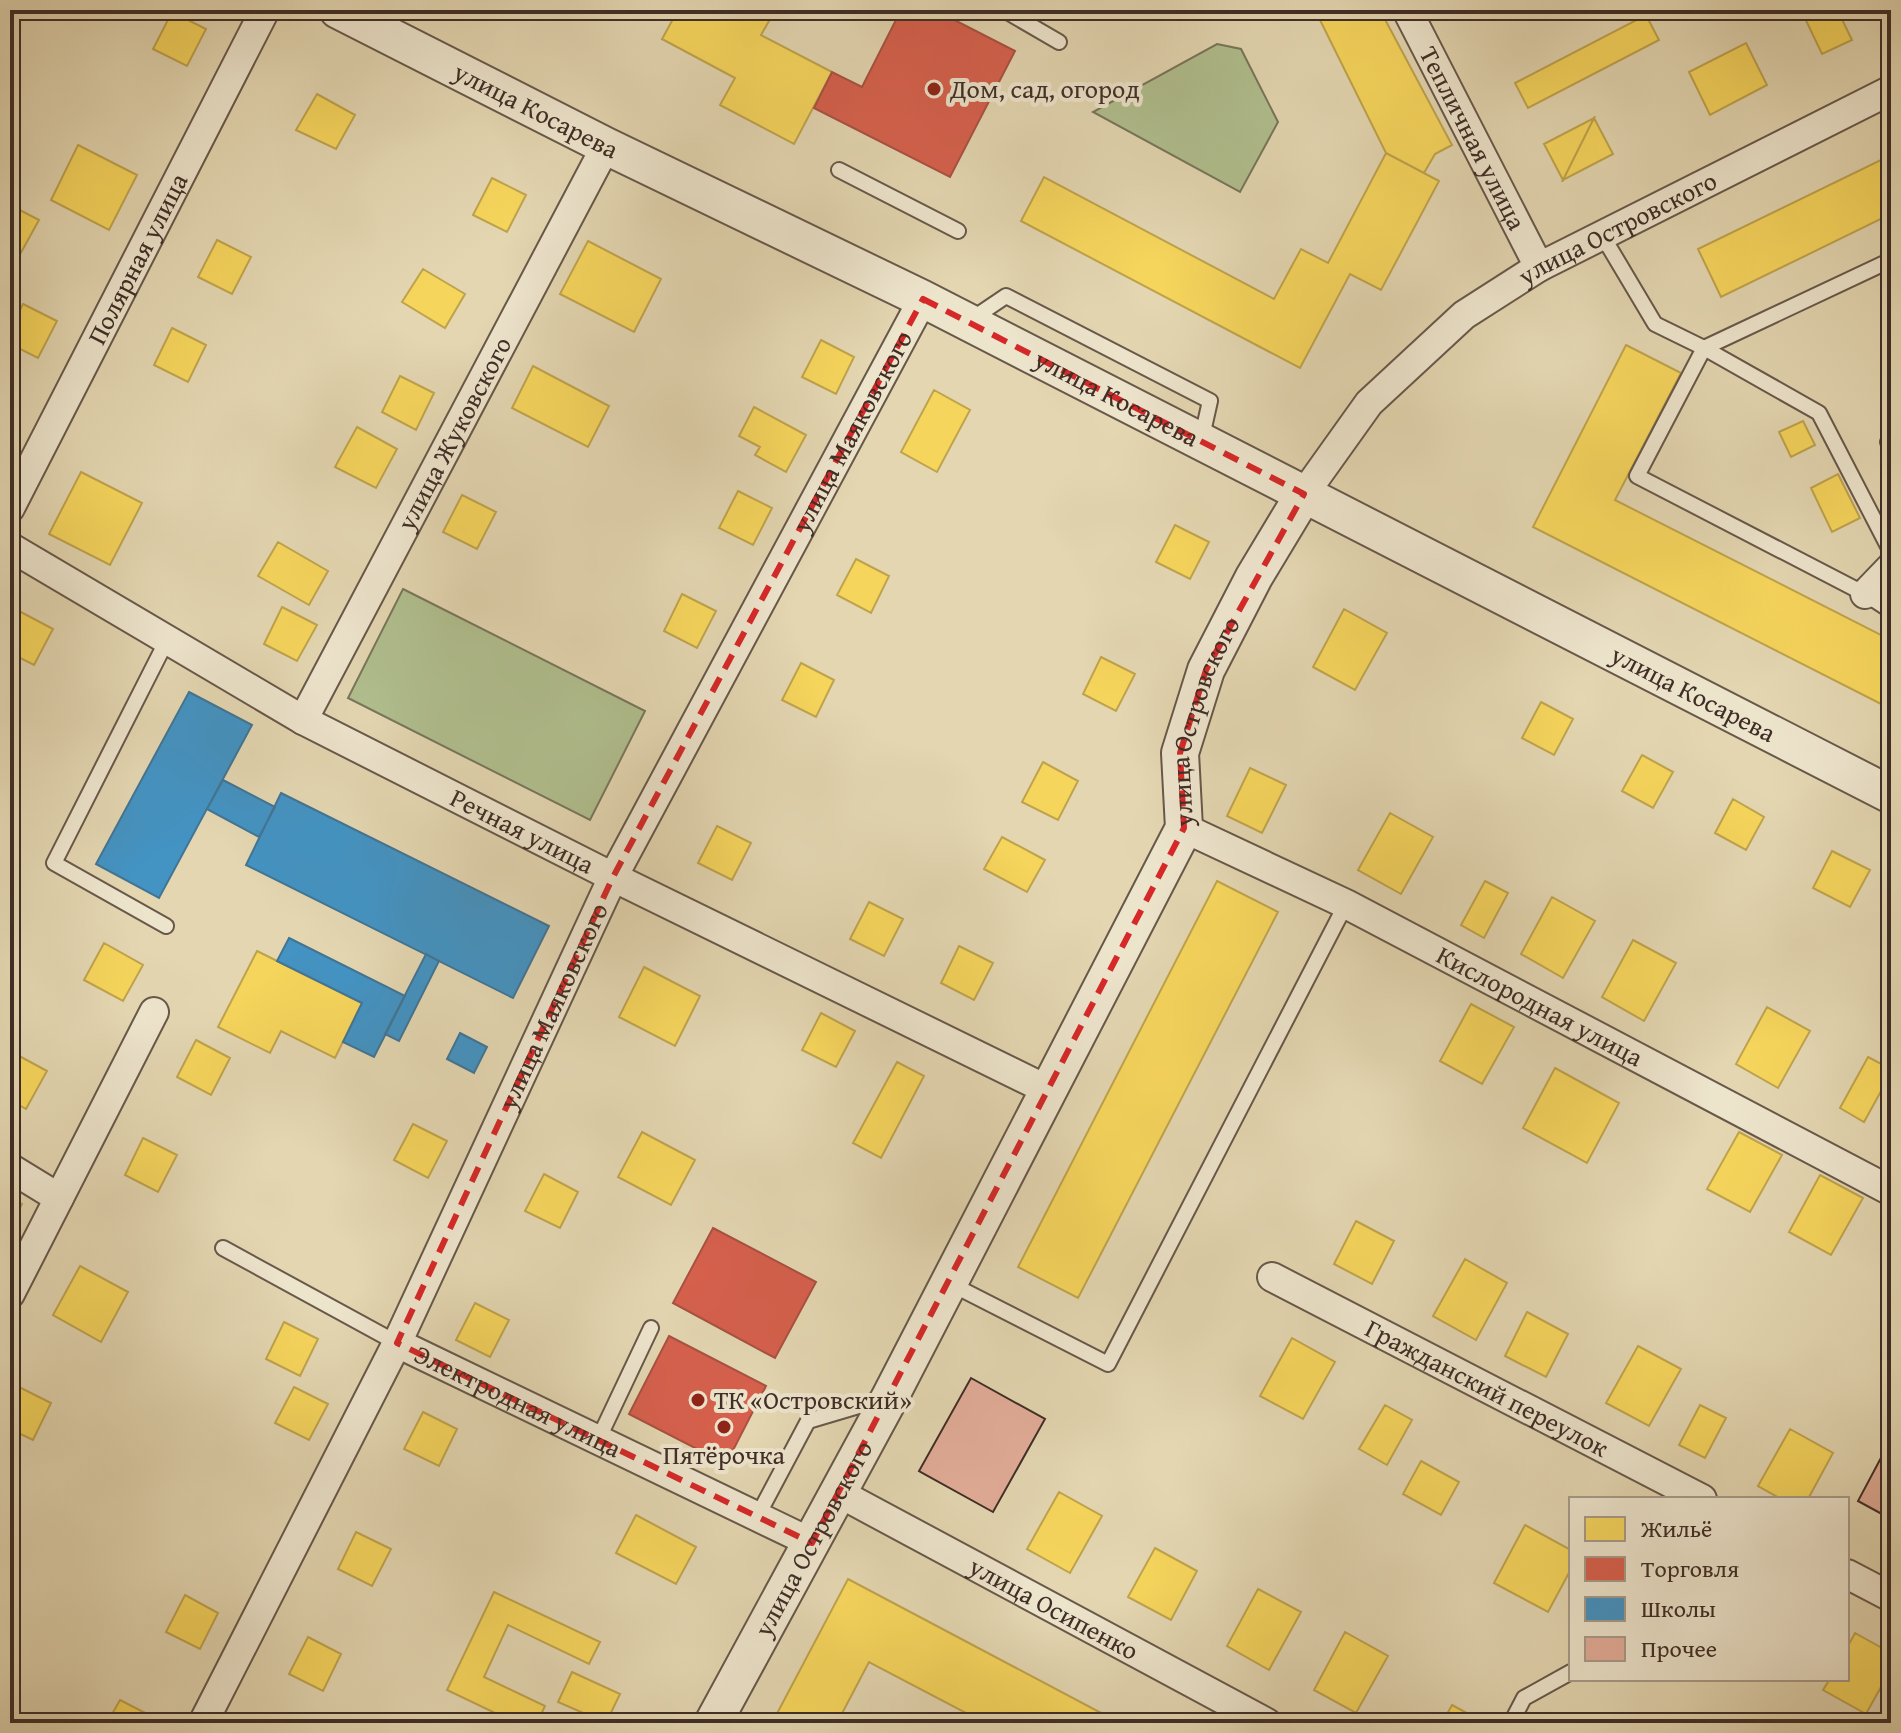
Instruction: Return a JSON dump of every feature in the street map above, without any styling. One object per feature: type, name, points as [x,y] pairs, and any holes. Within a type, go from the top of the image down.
[{"type":"street","name":"Полярная улица","points":[[10,508],[265,10]]},
{"type":"street","name":"улица Косарева","points":[[338,10],[606,146],[923,299],[1891,795]]},
{"type":"street","name":"Тепличная улица","points":[[1407,10],[1539,267]]},
{"type":"street","name":"улица Островского","points":[[713,1723],[890,1397],[1184,828],[1180,753],[1206,670],[1254,577],[1304,494],[1369,403],[1464,315],[1539,267],[1891,90]]},
{"type":"street","name":"улица Жуковского","points":[[303,720],[606,146]]},
{"type":"street","name":"улица Маяковского","points":[[203,1723],[397,1343],[613,877],[923,299]]},
{"type":"street","name":"Речная улица","points":[[10,547],[303,720],[613,877],[1048,1090]]},
{"type":"street","points":[[1865,594],[1891,567]]},
{"type":"street","name":"Кислородная улица","points":[[1184,828],[1346,904],[1891,1191]]},
{"type":"street","points":[[10,1294],[154,1012]]},
{"type":"street","points":[[10,1168],[59,1198]]},
{"type":"street","name":"Гражданский переулок","points":[[1272,1277],[1698,1497]]},
{"type":"street","name":"Электродная улица","points":[[397,1343],[812,1543]]},
{"type":"street","name":"улица Осипенко","points":[[839,1493],[1267,1723]]},
{"type":"street","points":[[1849,1575],[1891,1597]]},
{"type":"lane","points":[[1004,10],[1059,42]]},
{"type":"lane","points":[[839,170],[958,231]]},
{"type":"lane","points":[[1602,235],[1655,324],[1819,413],[1891,552]]},
{"type":"lane","points":[[1891,260],[1704,348],[1637,476],[1865,594],[1891,611]]},
{"type":"lane","points":[[166,926],[54,863],[167,640]]},
{"type":"lane","points":[[948,1283],[1108,1364],[1346,904]]},
{"type":"lane","points":[[223,1248],[397,1343]]},
{"type":"lane","points":[[598,1440],[651,1328]]},
{"type":"lane","points":[[757,1517],[808,1421],[890,1397]]},
{"type":"lane","points":[[1511,1723],[1524,1698],[1569,1673]]},
{"type":"highlighted area","points":[[923,299],[1304,494],[1206,670],[1180,753],[1184,828],[812,1543],[397,1343],[613,877]]},
{"type":"green space","points":[[1217,44],[1241,49],[1278,122],[1240,192],[1093,112]]},
{"type":"green space","points":[[403,589],[645,711],[590,820],[348,698]]},
{"type":"building: Жильё","points":[[678,10],[766,10],[773,14],[761,35],[832,72],[794,144],[720,105],[735,78],[662,39]]},
{"type":"building: Жильё","points":[[1315,10],[1380,10],[1452,145],[1435,154],[1424,173],[1386,153]]},
{"type":"building: Жильё","points":[[1801,10],[1841,10],[1838,11],[1852,40],[1822,54]]},
{"type":"building: Жильё","points":[[172,12],[206,29],[187,66],[153,49]]},
{"type":"building: Жильё","points":[[1646,15],[1659,40],[1528,108],[1515,83]]},
{"type":"building: Жильё","points":[[1746,43],[1767,85],[1710,115],[1689,72]]},
{"type":"building: Жильё","points":[[317,94],[355,115],[336,149],[296,130]]},
{"type":"building: Жильё","points":[[1594,118],[1563,180],[1544,144]]},
{"type":"building: Жильё","points":[[1594,118],[1613,154],[1563,180]]},
{"type":"building: Жильё","points":[[78,145],[137,175],[109,230],[51,200]]},
{"type":"building: Жильё","points":[[1386,153],[1439,181],[1381,290],[1350,274],[1300,368],[1021,221],[1044,177],[1274,299],[1301,249],[1328,263]]},
{"type":"building: Жильё","points":[[1891,155],[1891,214],[1721,297],[1698,249]]},
{"type":"building: Жильё","points":[[492,178],[526,195],[507,232],[473,215]]},
{"type":"building: Жильё","points":[[10,205],[39,220],[18,258],[10,254]]},
{"type":"building: Жильё","points":[[217,240],[251,257],[232,294],[198,277]]},
{"type":"building: Жильё","points":[[588,241],[661,279],[634,332],[560,294]]},
{"type":"building: Жильё","points":[[423,269],[465,294],[445,328],[402,302]]},
{"type":"building: Жильё","points":[[23,304],[57,321],[38,358],[10,344],[10,330]]},
{"type":"building: Жильё","points":[[172,328],[206,345],[188,382],[154,365]]},
{"type":"building: Жильё","points":[[821,340],[854,357],[836,394],[802,377]]},
{"type":"building: Жильё","points":[[1626,345],[1681,373],[1615,500],[1891,640],[1891,709],[1533,527]]},
{"type":"building: Жильё","points":[[533,366],[609,406],[588,447],[512,408]]},
{"type":"building: Жильё","points":[[400,376],[434,393],[416,430],[382,412]]},
{"type":"building: Жильё","points":[[934,390],[970,410],[937,472],[901,452]]},
{"type":"building: Жильё","points":[[754,407],[806,435],[786,472],[755,455],[760,447],[739,436]]},
{"type":"building: Жильё","points":[[1803,421],[1815,445],[1791,457],[1779,432]]},
{"type":"building: Жильё","points":[[357,427],[397,449],[376,488],[335,467]]},
{"type":"building: Жильё","points":[[81,472],[142,503],[110,565],[49,534]]},
{"type":"building: Жильё","points":[[1838,474],[1860,518],[1832,532],[1811,488]]},
{"type":"building: Жильё","points":[[738,491],[772,508],[753,545],[719,528]]},
{"type":"building: Жильё","points":[[462,495],[496,512],[477,549],[443,532]]},
{"type":"building: Жильё","points":[[1175,525],[1209,542],[1190,579],[1156,562]]},
{"type":"building: Жильё","points":[[278,542],[328,571],[309,605],[258,576]]},
{"type":"building: Жильё","points":[[856,559],[889,576],[871,613],[837,595]]},
{"type":"building: Жильё","points":[[682,594],[716,611],[697,648],[664,631]]},
{"type":"building: Жильё","points":[[282,607],[317,625],[297,661],[264,644]]},
{"type":"building: Жильё","points":[[1344,609],[1387,633],[1355,690],[1313,667]]},
{"type":"building: Жильё","points":[[19,611],[53,629],[34,665],[10,653],[10,628]]},
{"type":"building: Жильё","points":[[1101,657],[1135,674],[1116,711],[1083,694]]},
{"type":"building: Жильё","points":[[801,663],[834,680],[816,717],[782,700]]},
{"type":"building: Жильё","points":[[1541,702],[1573,719],[1554,755],[1522,738]]},
{"type":"building: Жильё","points":[[1642,755],[1673,772],[1653,808],[1622,791]]},
{"type":"building: Жильё","points":[[1043,762],[1078,781],[1058,820],[1022,802]]},
{"type":"building: Жильё","points":[[1250,768],[1286,785],[1262,833],[1227,816]]},
{"type":"building: Жильё","points":[[1733,799],[1764,817],[1746,850],[1715,833]]},
{"type":"building: Жильё","points":[[1390,813],[1433,837],[1401,894],[1358,870]]},
{"type":"building: Жильё","points":[[717,826],[751,843],[732,880],[698,863]]},
{"type":"building: Жильё","points":[[1002,837],[1045,860],[1027,892],[984,869]]},
{"type":"building: Жильё","points":[[1832,851],[1870,870],[1850,907],[1813,888]]},
{"type":"building: Жильё","points":[[1217,881],[1278,912],[1078,1298],[1018,1267]]},
{"type":"building: Жильё","points":[[1485,881],[1508,893],[1484,938],[1461,925]]},
{"type":"building: Жильё","points":[[1552,897],[1595,921],[1563,978],[1521,954]]},
{"type":"building: Жильё","points":[[869,902],[903,919],[884,956],[850,939]]},
{"type":"building: Жильё","points":[[1633,940],[1676,963],[1644,1021],[1602,997]]},
{"type":"building: Жильё","points":[[104,943],[143,965],[123,1001],[84,980]]},
{"type":"building: Жильё","points":[[959,946],[993,963],[974,1000],[941,983]]},
{"type":"building: Жильё","points":[[257,951],[362,1003],[335,1058],[281,1031],[270,1053],[218,1027]]},
{"type":"building: Жильё","points":[[644,967],[700,996],[675,1046],[619,1017]]},
{"type":"building: Жильё","points":[[1471,1004],[1514,1027],[1482,1084],[1440,1061]]},
{"type":"building: Жильё","points":[[1767,1007],[1810,1031],[1778,1088],[1736,1064]]},
{"type":"building: Жильё","points":[[821,1013],[855,1031],[836,1067],[802,1050]]},
{"type":"building: Жильё","points":[[196,1040],[230,1058],[211,1095],[177,1077]]},
{"type":"building: Жильё","points":[[10,1051],[47,1071],[26,1109],[10,1100]]},
{"type":"building: Жильё","points":[[1868,1057],[1891,1069],[1891,1073],[1864,1122],[1840,1108]]},
{"type":"building: Жильё","points":[[897,1062],[924,1076],[881,1158],[853,1143]]},
{"type":"building: Жильё","points":[[1555,1068],[1619,1103],[1587,1163],[1523,1128]]},
{"type":"building: Жильё","points":[[413,1124],[447,1141],[428,1178],[394,1160]]},
{"type":"building: Жильё","points":[[642,1132],[695,1160],[671,1205],[618,1177]]},
{"type":"building: Жильё","points":[[1739,1132],[1782,1155],[1750,1212],[1707,1189]]},
{"type":"building: Жильё","points":[[143,1138],[177,1155],[158,1192],[125,1175]]},
{"type":"building: Жильё","points":[[544,1174],[578,1192],[560,1228],[525,1211]]},
{"type":"building: Жильё","points":[[1820,1175],[1863,1198],[1831,1255],[1789,1232]]},
{"type":"building: Жильё","points":[[10,1198],[22,1204],[10,1227]]},
{"type":"building: Жильё","points":[[1356,1221],[1394,1241],[1372,1284],[1334,1264]]},
{"type":"building: Жильё","points":[[1465,1259],[1507,1283],[1476,1340],[1433,1316]]},
{"type":"building: Жильё","points":[[80,1266],[128,1292],[101,1342],[53,1315]]},
{"type":"building: Жильё","points":[[475,1303],[509,1320],[490,1357],[456,1340]]},
{"type":"building: Жильё","points":[[1527,1312],[1568,1334],[1546,1377],[1505,1356]]},
{"type":"building: Жильё","points":[[284,1322],[318,1339],[300,1376],[266,1359]]},
{"type":"building: Жильё","points":[[1292,1338],[1335,1362],[1303,1419],[1260,1396]]},
{"type":"building: Жильё","points":[[1638,1346],[1681,1369],[1649,1426],[1606,1403]]},
{"type":"building: Жильё","points":[[17,1386],[51,1403],[33,1440],[10,1429],[10,1400]]},
{"type":"building: Жильё","points":[[294,1387],[328,1404],[309,1440],[275,1423]]},
{"type":"building: Жильё","points":[[1385,1405],[1412,1420],[1387,1465],[1359,1449]]},
{"type":"building: Жильё","points":[[1700,1405],[1726,1418],[1705,1458],[1679,1445]]},
{"type":"building: Жильё","points":[[423,1412],[457,1429],[439,1466],[404,1449]]},
{"type":"building: Жильё","points":[[1790,1429],[1833,1453],[1809,1497],[1777,1497],[1758,1486]]},
{"type":"building: Жильё","points":[[1421,1461],[1459,1482],[1441,1515],[1403,1494]]},
{"type":"building: Жильё","points":[[1059,1492],[1102,1516],[1070,1573],[1027,1549]]},
{"type":"building: Жильё","points":[[636,1515],[696,1547],[676,1584],[616,1553]]},
{"type":"building: Жильё","points":[[1525,1525],[1569,1549],[1569,1573],[1548,1612],[1494,1583]]},
{"type":"building: Жильё","points":[[356,1532],[391,1549],[372,1586],[338,1569]]},
{"type":"building: Жильё","points":[[1155,1548],[1197,1571],[1171,1620],[1128,1597]]},
{"type":"building: Жильё","points":[[848,1579],[1120,1723],[985,1723],[869,1662],[837,1723],[772,1723]]},
{"type":"building: Жильё","points":[[1258,1589],[1301,1612],[1269,1670],[1227,1646]]},
{"type":"building: Жильё","points":[[494,1592],[600,1642],[589,1664],[508,1625],[484,1677],[545,1706],[537,1723],[516,1723],[447,1690]]},
{"type":"building: Жильё","points":[[185,1595],[218,1613],[200,1649],[166,1632]]},
{"type":"building: Жильё","points":[[1345,1632],[1388,1656],[1356,1713],[1314,1690]]},
{"type":"building: Жильё","points":[[1855,1633],[1891,1653],[1891,1669],[1866,1714],[1823,1690],[1829,1681],[1849,1681],[1849,1644]]},
{"type":"building: Жильё","points":[[308,1637],[341,1654],[323,1691],[289,1674]]},
{"type":"building: Жильё","points":[[572,1672],[620,1694],[606,1723],[558,1702]]},
{"type":"building: Жильё","points":[[120,1700],[153,1717],[150,1723],[107,1723]]},
{"type":"building: Жильё","points":[[1452,1705],[1480,1720],[1478,1723],[1442,1723]]},
{"type":"building: Торговля","points":[[901,10],[935,10],[1015,51],[950,177],[814,108],[832,72],[862,87]]},
{"type":"building: Торговля","points":[[713,1228],[816,1282],[775,1358],[673,1303]]},
{"type":"building: Торговля","name":"ТК «Островский»","points":[[669,1336],[766,1386],[726,1464],[629,1414]]},
{"type":"building: Школы","points":[[189,692],[252,725],[159,898],[96,864]]},
{"type":"building: Школы","points":[[223,780],[275,807],[259,837],[207,809]]},
{"type":"building: Школы","points":[[281,793],[549,926],[513,998],[246,865]]},
{"type":"building: Школы","points":[[289,938],[405,996],[374,1057],[343,1042],[362,1003],[277,961]]},
{"type":"building: Школы","points":[[426,954],[439,961],[399,1041],[385,1034]]},
{"type":"building: Школы","points":[[460,1033],[487,1047],[474,1073],[447,1059]]},
{"type":"building: Прочее","points":[[971,1378],[1045,1419],[993,1512],[919,1471]]},
{"type":"building: Прочее","points":[[1891,1439],[1891,1519],[1858,1501]]},
{"type":"place","name":"Дом, сад, огород","points":[[934,89]]},
{"type":"place","name":"ТК «Островский»","points":[[698,1400]]},
{"type":"place","name":"Пятёрочка","points":[[724,1427]]}]
